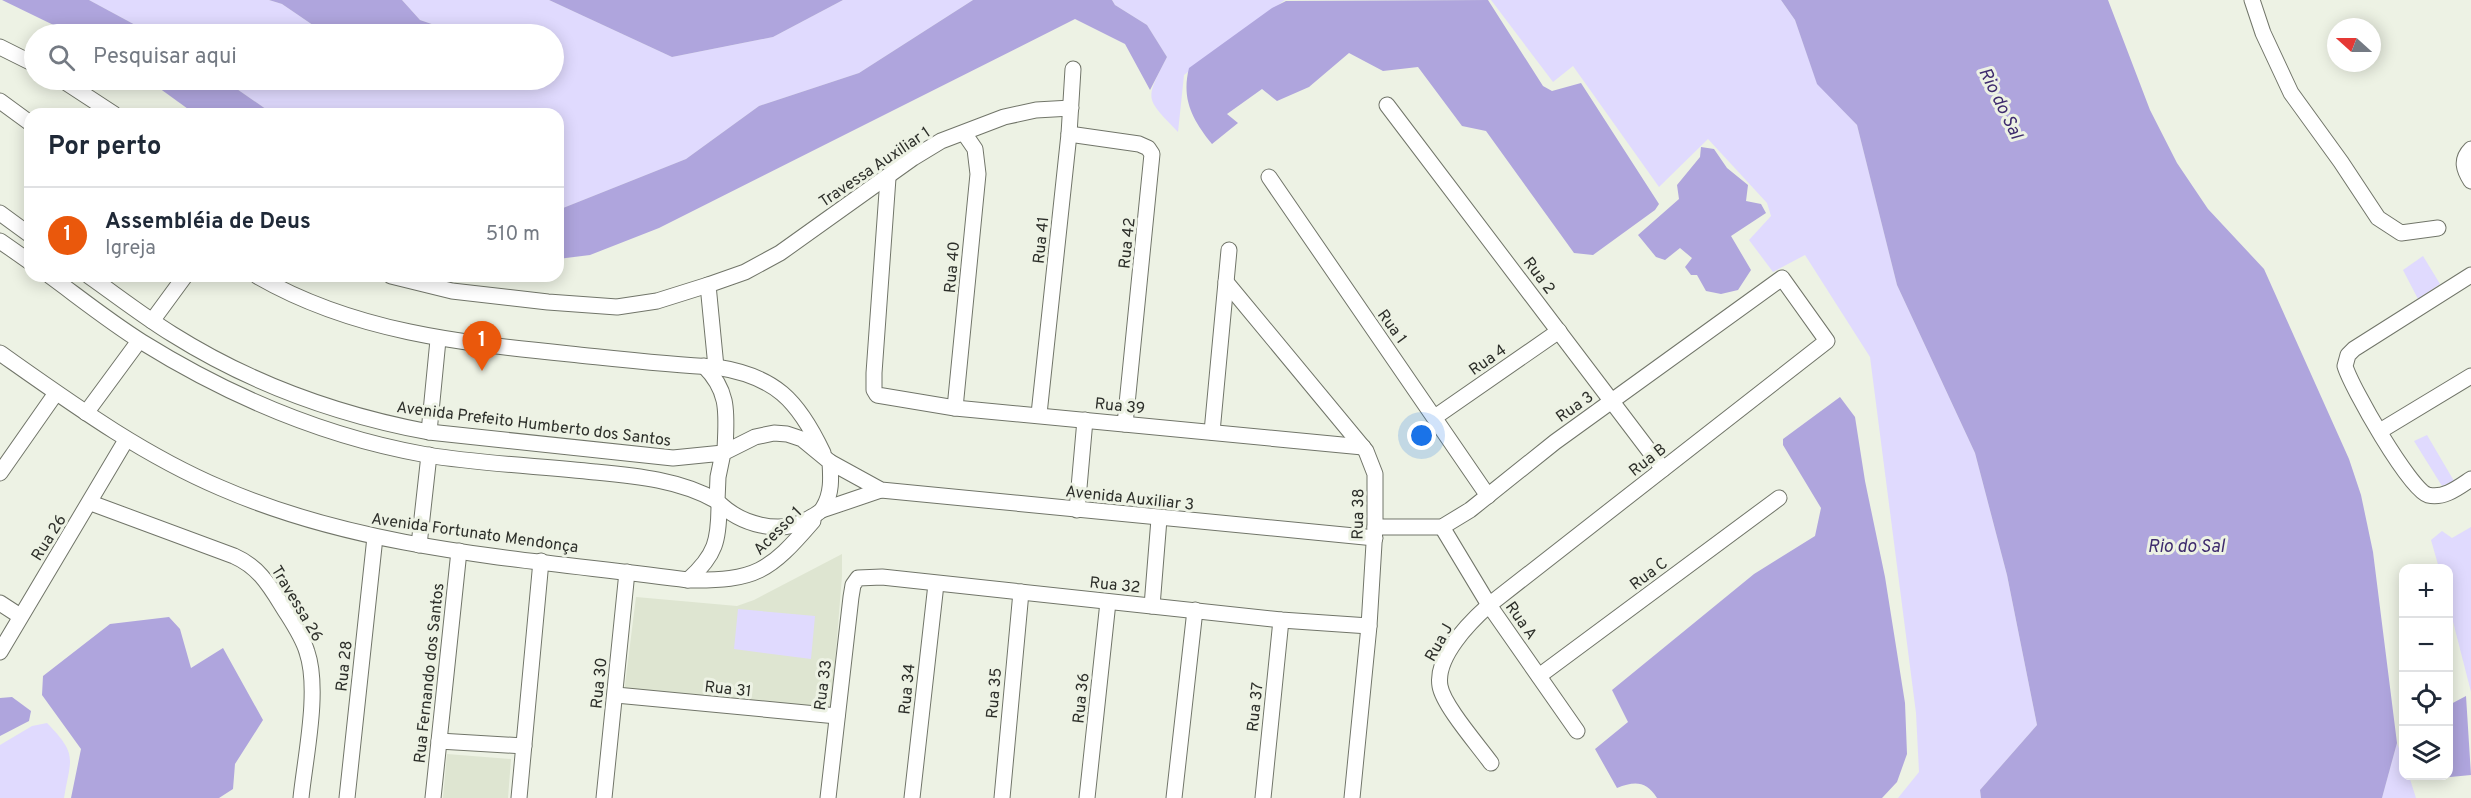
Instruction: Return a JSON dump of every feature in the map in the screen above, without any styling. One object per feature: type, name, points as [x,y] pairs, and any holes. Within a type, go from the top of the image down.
[{"type":"street","points":[[2252,0],[2263,33],[2291,93],[2378,218],[2401,233],[2438,228]]},
{"type":"street","points":[[0,47],[24,59]]},
{"type":"street","name":"Rua 41","points":[[1039,414],[1069,134],[1073,69]]},
{"type":"street","points":[[77,90],[105,108]]},
{"type":"street","name":"Rua 2","points":[[1387,105],[1664,469]]},
{"type":"street","name":"Travessa Auxiliar 1","points":[[415,282],[452,291],[548,302],[617,307],[657,301],[745,272],[780,253],[929,148],[1004,117],[1036,110],[1071,108]]},
{"type":"street","points":[[3,110],[24,120]]},
{"type":"street","name":"Rua 40","points":[[955,408],[978,174],[975,149],[964,133]]},
{"type":"street","name":"Rua 42","points":[[1069,134],[1139,144],[1148,148],[1152,154],[1125,424]]},
{"type":"street","points":[[2467,176],[2465,155],[2471,149]]},
{"type":"street","name":"Rua 1","points":[[1269,177],[1488,496]]},
{"type":"street","name":"Rua 39","points":[[888,178],[874,373],[875,393],[882,397],[955,408],[1039,414],[1363,447]]},
{"type":"street","points":[[0,213],[24,231]]},
{"type":"street","points":[[0,241],[24,258]]},
{"type":"street","points":[[1212,432],[1229,250]]},
{"type":"street","points":[[2471,275],[2354,349],[2348,355],[2345,364],[2349,377],[2380,431],[2414,484],[2430,495],[2445,494],[2471,479]]},
{"type":"street","name":"Rua B","points":[[1489,605],[1827,341],[1782,278]]},
{"type":"street","name":"Rua 3","points":[[1442,527],[1488,496],[1555,442],[1782,278]]},
{"type":"street","points":[[58,282],[140,341],[201,377],[293,418],[361,440],[429,455],[642,477],[688,488],[754,522],[782,528],[800,524],[821,511],[881,490]]},
{"type":"street","name":"Avenida Prefeito Humberto dos Santos","points":[[97,282],[152,321],[210,355],[297,396],[358,416],[429,432],[673,459],[724,452]]},
{"type":"street","points":[[152,321],[181,282]]},
{"type":"street","points":[[269,282],[347,316],[438,339],[710,367],[753,375],[780,390],[805,417],[828,460],[830,490],[821,511]]},
{"type":"street","name":"Rua 38","points":[[1226,282],[1363,447],[1373,465],[1375,533],[1369,626],[1352,798]]},
{"type":"street","points":[[688,580],[707,561],[715,547],[719,530],[717,483],[724,452],[726,415],[724,394],[710,367],[708,285]]},
{"type":"street","name":"Rua 4","points":[[1435,417],[1559,331]]},
{"type":"street","points":[[429,432],[438,339]]},
{"type":"street","points":[[86,414],[140,341]]},
{"type":"street","name":"Avenida Fortunato Mendonça","points":[[0,353],[126,440],[193,476],[229,492],[315,522],[419,545],[688,580]]},
{"type":"street","points":[[2380,431],[2471,376]]},
{"type":"street","points":[[0,472],[56,393]]},
{"type":"street","points":[[1077,510],[1085,420]]},
{"type":"street","points":[[724,452],[765,435],[787,434],[802,439],[828,460],[881,490]]},
{"type":"street","name":"Rua 26","points":[[0,652],[91,503],[126,440]]},
{"type":"street","points":[[419,545],[429,455]]},
{"type":"street","name":"Avenida Auxiliar 3","points":[[881,490],[1159,519],[1375,533]]},
{"type":"street","name":"Rua C","points":[[1539,676],[1779,498]]},
{"type":"street","name":"Travessa 26","points":[[91,503],[234,556],[253,566],[264,577],[297,630],[310,660],[311,699],[301,798]]},
{"type":"street","name":"Acesso 1","points":[[688,580],[739,579],[758,573],[776,561],[821,511]]},
{"type":"street","points":[[1152,606],[1159,519]]},
{"type":"street","points":[[1375,533],[1442,527]]},
{"type":"street","name":"Rua A","points":[[1442,527],[1489,605],[1577,731]]},
{"type":"street","name":"Rua 28","points":[[347,798],[375,537]]},
{"type":"street","name":"Rua Fernando dos Santos","points":[[433,798],[459,551]]},
{"type":"street","points":[[519,798],[541,561]]},
{"type":"street","name":"Rua 30","points":[[604,798],[627,572]]},
{"type":"street","name":"Rua 32","points":[[858,578],[882,578],[1281,620],[1369,626]]},
{"type":"street","name":"Rua 33","points":[[828,798],[852,588],[858,578]]},
{"type":"street","name":"Rua 34","points":[[912,798],[936,584]]},
{"type":"street","name":"Rua 35","points":[[1002,798],[1021,592]]},
{"type":"street","name":"Rua 36","points":[[1087,798],[1108,602]]},
{"type":"street","points":[[0,603],[20,616]]},
{"type":"street","name":"Rua J","points":[[1489,605],[1460,636],[1441,669],[1440,682],[1446,700],[1491,763]]},
{"type":"street","points":[[1174,798],[1195,610]]},
{"type":"street","name":"Rua 37","points":[[1263,798],[1281,620]]},
{"type":"street","name":"Rua 31","points":[[616,695],[837,716]]},
{"type":"street","points":[[439,741],[524,746]]},
{"type":"shaded area","points":[[89,0],[269,0],[282,4],[311,24],[133,24]]},
{"type":"shaded area","points":[[402,0],[549,0],[672,57],[773,37],[843,0],[973,0],[859,73],[759,106],[686,159],[564,208],[564,108],[264,108],[238,90],[564,90],[564,24],[432,24],[420,20]]},
{"type":"shaded area","points":[[1112,0],[1285,0],[1184,75],[1178,132],[1159,112],[1152,98],[1152,90],[1167,57],[1147,25],[1115,5]]},
{"type":"shaded area","points":[[1491,0],[1781,0],[1795,20],[1817,83],[1857,125],[1897,285],[1975,453],[2007,575],[2037,725],[1980,790],[1981,798],[1898,798],[1919,772],[1916,713],[1870,357],[1805,255],[1773,272],[1749,240],[1771,216],[1767,203],[1708,139],[1659,187],[1573,66],[1553,82]]},
{"type":"shaded area","points":[[2423,256],[2440,284],[2418,299],[2403,270]]},
{"type":"shaded area","points":[[2427,435],[2454,481],[2442,486],[2414,441]]},
{"type":"shaded area","points":[[2471,527],[2471,692],[2453,622],[2453,564],[2438,564],[2431,540],[2442,531],[2452,538]]},
{"type":"shaded area","points":[[842,554],[831,713],[624,693],[636,597],[737,606],[754,600]]},
{"type":"shaded area","points":[[738,609],[815,616],[811,659],[734,649]]},
{"type":"shaded area","points":[[47,723],[64,742],[70,757],[64,798],[0,798],[0,745],[32,726]]},
{"type":"shaded area","points":[[2397,743],[2399,780],[2410,780],[2416,798],[2382,798]]},
{"type":"shaded area","points":[[447,754],[511,759],[508,798],[443,798]]},
{"type":"water","points":[[2,0],[89,0],[133,24],[51,24]]},
{"type":"water","points":[[269,0],[402,0],[420,20],[432,24],[311,24],[282,4]]},
{"type":"water","points":[[549,0],[843,0],[773,37],[672,57]]},
{"type":"water","points":[[973,0],[1112,0],[1115,5],[1147,25],[1167,57],[1150,90],[1125,44],[1075,19],[659,228],[590,255],[564,258],[564,208],[686,159],[759,106],[859,73]]},
{"type":"water","points":[[1488,0],[1543,86],[1552,91],[1581,83],[1659,204],[1655,210],[1593,255],[1574,253],[1486,131],[1462,126],[1418,67],[1383,71],[1349,53],[1309,87],[1277,101],[1262,89],[1227,114],[1238,123],[1212,144],[1190,109],[1187,90],[1189,68],[1272,8],[1286,1]]},
{"type":"water","name":"Rio do Sal","points":[[1781,0],[2108,0],[2150,110],[2177,163],[2208,209],[2264,269],[2349,459],[2361,495],[2373,552],[2397,743],[2382,798],[1981,798],[1980,790],[2037,725],[2007,575],[1975,453],[1897,285],[1857,125],[1817,84],[1795,20]]},
{"type":"water","points":[[162,90],[238,90],[264,108],[187,108]]},
{"type":"water","points":[[1701,147],[1714,149],[1727,168],[1748,185],[1746,201],[1761,204],[1766,213],[1731,236],[1751,270],[1738,290],[1721,294],[1706,291],[1697,275],[1691,275],[1685,267],[1692,258],[1680,248],[1665,260],[1656,257],[1638,235],[1679,199],[1677,185],[1700,157]]},
{"type":"water","points":[[1840,397],[1855,417],[1865,481],[1885,577],[1905,703],[1907,754],[1897,782],[1882,798],[1657,798],[1649,788],[1640,784],[1629,784],[1617,788],[1595,749],[1628,722],[1612,690],[1754,574],[1815,536],[1821,508],[1783,445],[1783,439]]},
{"type":"water","points":[[169,617],[180,629],[191,668],[223,648],[263,720],[235,764],[233,789],[219,798],[71,798],[81,749],[42,695],[43,676],[110,624]]},
{"type":"water","points":[[2466,696],[2471,775],[2453,777],[2453,703]]},
{"type":"water","points":[[12,697],[31,711],[29,721],[0,736],[0,698]]},
{"type":"place","name":"Assembléia de Deus","points":[[482,371]]}]
